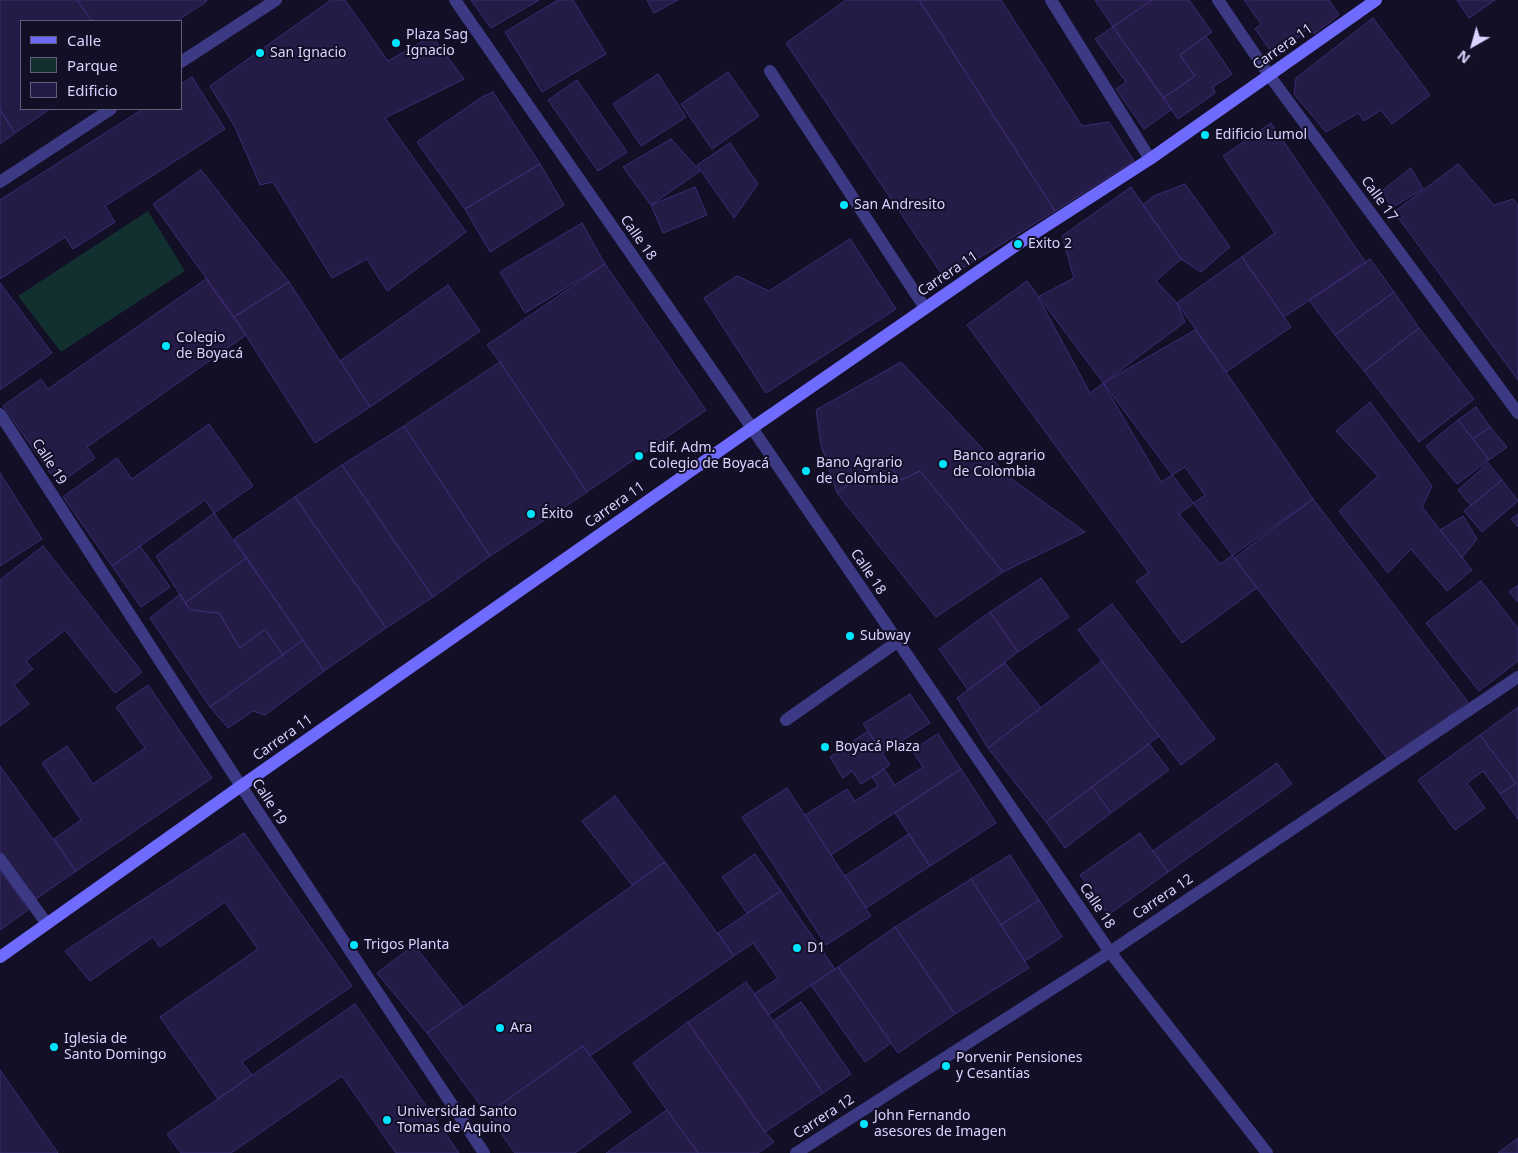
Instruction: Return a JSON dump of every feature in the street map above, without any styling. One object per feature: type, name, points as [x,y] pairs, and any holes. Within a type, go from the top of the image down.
[{"type":"main road","name":"Carrera 11","points":[[0,957],[752,428],[1018,244],[1150,159],[1376,0]]},
{"type":"street","points":[[182,61],[276,0]]},
{"type":"street","name":"Calle 18","points":[[455,0],[752,428],[1110,952],[1267,1153]]},
{"type":"street","points":[[1052,0],[1150,159]]},
{"type":"street","name":"Calle 17","points":[[1218,0],[1269,75],[1518,413]]},
{"type":"street","points":[[770,71],[925,308]]},
{"type":"street","points":[[0,182],[109,110]]},
{"type":"street","name":"Calle 19","points":[[0,414],[241,786],[484,1153]]},
{"type":"street","points":[[786,720],[897,642]]},
{"type":"street","name":"Carrera 12","points":[[796,1153],[1110,952],[1518,677]]},
{"type":"street","points":[[0,859],[47,924]]},
{"type":"green space","points":[[148,211],[185,271],[61,352],[18,296]]},
{"type":"building","points":[[0,0],[77,0],[91,20],[20,20],[20,110],[49,110],[15,133],[0,110]]},
{"type":"building","points":[[77,0],[207,1],[178,20],[91,20]]},
{"type":"building","points":[[331,0],[345,0],[388,61],[432,36],[464,79],[385,118],[466,232],[387,291],[367,259],[332,278],[273,182],[260,185],[235,127],[210,86]]},
{"type":"building","points":[[471,0],[539,0],[491,28]]},
{"type":"building","points":[[558,0],[573,0],[606,54],[542,92],[505,32]]},
{"type":"building","points":[[647,0],[678,0],[654,13]]},
{"type":"building","points":[[846,0],[919,0],[1055,211],[945,279],[786,43]]},
{"type":"building","points":[[919,0],[1001,0],[1082,126],[1109,122],[1134,161],[1055,211]]},
{"type":"building","points":[[1095,0],[1152,0],[1113,27]]},
{"type":"building","points":[[1152,0],[1189,0],[1212,32],[1180,55],[1195,76],[1163,98],[1113,27]]},
{"type":"building","points":[[1244,0],[1329,0],[1339,15],[1314,34],[1309,27],[1276,58],[1255,29],[1261,24]]},
{"type":"building","points":[[1457,0],[1495,0],[1469,18]]},
{"type":"building","points":[[1373,18],[1430,95],[1392,124],[1381,110],[1364,121],[1358,113],[1326,132],[1294,94],[1296,78]]},
{"type":"building","points":[[1113,27],[1172,109],[1144,129],[1116,89],[1126,82],[1095,39]]},
{"type":"building","points":[[1206,36],[1232,74],[1213,87],[1215,93],[1178,119],[1163,98],[1195,76],[1180,55]]},
{"type":"building","points":[[728,72],[759,116],[712,149],[681,104]]},
{"type":"building","points":[[658,74],[686,117],[641,146],[613,104]]},
{"type":"building","points":[[192,77],[225,129],[105,206],[115,222],[73,249],[65,237],[0,279],[0,200],[141,110],[182,110],[182,83]]},
{"type":"building","points":[[577,80],[627,152],[598,171],[548,100]]},
{"type":"building","points":[[493,92],[540,164],[465,209],[417,142],[482,97]]},
{"type":"building","points":[[0,110],[15,133],[0,144]]},
{"type":"building","points":[[1271,123],[1366,263],[1284,317],[1242,257],[1275,233],[1223,156]]},
{"type":"building","points":[[671,139],[700,171],[651,205],[623,167]]},
{"type":"building","points":[[730,143],[758,184],[734,218],[697,165]]},
{"type":"building","points":[[540,164],[564,205],[490,252],[465,209]]},
{"type":"building","points":[[1458,164],[1494,205],[1513,199],[1518,205],[1518,380],[1394,212]]},
{"type":"building","points":[[1411,168],[1423,189],[1391,208],[1383,190]]},
{"type":"building","points":[[201,170],[289,282],[234,317],[153,204]]},
{"type":"building","points":[[1185,184],[1230,247],[1201,272],[1181,259],[1143,205],[1154,196]]},
{"type":"building","points":[[695,187],[707,215],[663,233],[651,205]]},
{"type":"building","points":[[1131,187],[1181,259],[1156,281],[1177,303],[1185,322],[1090,393],[1038,297],[1074,278],[1062,236]]},
{"type":"building","points":[[582,223],[605,264],[525,313],[500,272]]},
{"type":"building","points":[[850,239],[896,309],[766,393],[704,298],[737,276],[769,291]]},
{"type":"building","points":[[1242,257],[1291,327],[1226,372],[1177,303]]},
{"type":"building","points":[[1370,259],[1394,292],[1335,335],[1309,300]]},
{"type":"building","points":[[605,264],[706,410],[587,492],[487,345]]},
{"type":"building","points":[[206,279],[246,335],[87,447],[95,458],[58,484],[3,406],[41,379],[48,389]]},
{"type":"building","points":[[1027,281],[1257,588],[1182,643],[1136,581],[1149,573],[967,325]]},
{"type":"building","points":[[289,282],[370,407],[315,443],[234,317]]},
{"type":"building","points":[[0,283],[52,353],[0,390]]},
{"type":"building","points":[[448,285],[480,331],[370,407],[340,361]]},
{"type":"building","points":[[1394,292],[1419,328],[1364,371],[1335,335]]},
{"type":"building","points":[[1419,328],[1474,399],[1419,442],[1364,371]]},
{"type":"building","points":[[1195,330],[1313,499],[1220,564],[1179,514],[1205,495],[1185,467],[1161,482],[1103,383]]},
{"type":"building","points":[[500,362],[587,492],[490,556],[404,426]]},
{"type":"building","name":"Banco agrario de Colombia","points":[[901,362],[1009,477],[1085,532],[1003,572],[920,471],[901,480],[884,457],[837,493],[821,445],[816,410]]},
{"type":"building","points":[[1370,402],[1432,486],[1422,507],[1472,570],[1447,591],[1411,549],[1388,573],[1339,511],[1378,476],[1336,431]]},
{"type":"building","points":[[1476,407],[1490,427],[1473,439],[1458,420]]},
{"type":"building","points":[[1458,420],[1489,460],[1457,484],[1426,446]]},
{"type":"building","points":[[209,424],[253,486],[214,513],[205,500],[112,566],[63,497],[117,458],[132,479]]},
{"type":"building","points":[[404,426],[490,556],[433,597],[342,465]]},
{"type":"building","points":[[1490,427],[1507,447],[1489,460],[1473,439]]},
{"type":"building","points":[[884,457],[901,480],[920,471],[1003,572],[936,617],[837,493]]},
{"type":"building","points":[[1488,463],[1502,480],[1471,506],[1458,490]]},
{"type":"building","points":[[342,465],[433,597],[386,628],[295,497]]},
{"type":"building","points":[[0,473],[42,539],[0,566]]},
{"type":"building","points":[[1502,480],[1518,501],[1482,532],[1464,511]]},
{"type":"building","points":[[295,497],[386,628],[324,671],[234,539]]},
{"type":"building","points":[[1313,499],[1468,702],[1389,761],[1234,558]]},
{"type":"building","points":[[214,513],[246,558],[185,603],[156,556]]},
{"type":"building","points":[[1518,514],[1518,527],[1511,519]]},
{"type":"building","points":[[1463,516],[1477,539],[1462,558],[1440,530]]},
{"type":"building","points":[[43,546],[142,672],[115,693],[65,630],[26,661],[33,669],[14,685],[29,704],[0,726],[0,580]]},
{"type":"building","points":[[140,546],[170,587],[141,607],[112,566]]},
{"type":"building","points":[[246,558],[303,640],[283,655],[265,629],[240,648],[219,613],[190,610],[185,603]]},
{"type":"building","points":[[1041,578],[1069,617],[1018,652],[990,612]]},
{"type":"building","points":[[1481,581],[1518,628],[1518,661],[1479,691],[1426,623]]},
{"type":"building","points":[[1518,585],[1518,602],[1509,592]]},
{"type":"building","points":[[180,594],[190,610],[219,613],[240,648],[265,629],[283,655],[210,707],[150,618]]},
{"type":"building","points":[[1112,604],[1215,739],[1181,765],[1078,630]]},
{"type":"building","points":[[990,612],[1018,652],[968,690],[939,649]]},
{"type":"building","points":[[303,640],[324,671],[265,715],[253,711],[228,728],[210,707]]},
{"type":"building","points":[[1102,661],[1159,736],[1046,822],[988,748]]},
{"type":"building","points":[[1005,663],[1041,708],[988,748],[957,698]]},
{"type":"building","points":[[148,685],[212,778],[76,871],[54,839],[81,820],[42,763],[67,746],[93,784],[145,748],[116,707]]},
{"type":"building","points":[[910,694],[930,723],[883,753],[863,724]]},
{"type":"building","points":[[1518,707],[1518,819],[1500,794],[1516,783],[1480,735]]},
{"type":"building","points":[[868,731],[890,765],[861,784],[852,771],[843,778],[830,757]]},
{"type":"building","points":[[938,734],[961,769],[831,855],[805,815],[847,789],[855,801],[878,786],[872,777],[884,769],[895,785],[923,767],[912,750]]},
{"type":"building","points":[[1480,735],[1516,783],[1500,794],[1483,771],[1467,783],[1485,808],[1455,830],[1418,780]]},
{"type":"building","points":[[1149,744],[1169,770],[1111,813],[1092,787]]},
{"type":"building","points":[[1277,763],[1292,784],[1168,872],[1153,851]]},
{"type":"building","points":[[0,766],[76,871],[36,899],[0,851]]},
{"type":"building","points":[[961,769],[996,823],[930,866],[895,813]]},
{"type":"building","points":[[1092,787],[1111,813],[1065,848],[1046,822]]},
{"type":"building","points":[[787,788],[871,916],[826,945],[742,817]]},
{"type":"building","points":[[615,796],[665,862],[632,885],[582,821]]},
{"type":"building","points":[[244,833],[352,986],[242,1062],[252,1075],[218,1099],[160,1017],[258,949],[225,902],[160,947],[153,937],[90,981],[65,951]]},
{"type":"building","points":[[1140,833],[1168,872],[1108,915],[1080,875]]},
{"type":"building","points":[[909,834],[930,866],[866,908],[845,876]]},
{"type":"building","points":[[755,854],[781,891],[747,913],[722,877]]},
{"type":"building","points":[[1010,855],[1039,900],[1001,925],[971,879]]},
{"type":"building","points":[[665,862],[734,956],[590,1056],[583,1046],[487,1114],[427,1033]]},
{"type":"building","points":[[0,870],[28,910],[0,930]]},
{"type":"building","points":[[971,879],[1029,968],[955,1014],[895,927]]},
{"type":"building","points":[[781,891],[835,969],[768,1015],[754,994],[778,978],[753,943],[734,956],[718,933]]},
{"type":"building","points":[[1039,900],[1062,937],[1025,961],[1001,925]]},
{"type":"building","points":[[895,927],[955,1014],[898,1053],[838,967]]},
{"type":"building","points":[[414,945],[463,1007],[427,1033],[377,973]]},
{"type":"building","points":[[838,967],[891,1043],[865,1062],[811,985]]},
{"type":"building","points":[[746,982],[823,1093],[765,1132],[688,1022]]},
{"type":"building","points":[[801,1002],[851,1074],[823,1093],[773,1021]]},
{"type":"building","points":[[355,1004],[459,1153],[396,1153],[342,1076],[231,1153],[181,1153],[167,1134]]},
{"type":"building","points":[[688,1022],[774,1142],[758,1153],[698,1153],[633,1063]]},
{"type":"building","points":[[583,1046],[631,1112],[575,1153],[515,1153],[487,1114]]},
{"type":"building","points":[[0,1070],[58,1153],[0,1153]]},
{"type":"building","points":[[667,1110],[698,1153],[606,1153]]},
{"type":"building","points":[[1518,1138],[1518,1153],[1498,1153]]},
{"type":"place","name":"Plaza Sag Ignacio","points":[[396,43]]},
{"type":"place","name":"San Ignacio","points":[[260,53]]},
{"type":"place","name":"Edificio Lumol","points":[[1205,135]]},
{"type":"place","name":"San Andresito","points":[[844,205]]},
{"type":"place","name":"Exito 2","points":[[1018,244]]},
{"type":"place","name":"Colegio de Boyacá","points":[[166,346]]},
{"type":"place","name":"Edif. Adm. Colegio de Boyacá","points":[[639,456]]},
{"type":"place","name":"Banco agrario de Colombia","points":[[943,464]]},
{"type":"place","name":"Bano Agrario de Colombia","points":[[806,471]]},
{"type":"place","name":"Éxito","points":[[531,514]]},
{"type":"place","name":"Subway","points":[[850,636]]},
{"type":"place","name":"Boyacá Plaza","points":[[825,747]]},
{"type":"place","name":"Trigos Planta","points":[[354,945]]},
{"type":"place","name":"D1","points":[[797,948]]},
{"type":"place","name":"Ara","points":[[500,1028]]},
{"type":"place","name":"Iglesia de Santo Domingo","points":[[54,1047]]},
{"type":"place","name":"Porvenir Pensiones y Cesantías","points":[[946,1066]]},
{"type":"place","name":"Universidad Santo Tomas de Aquino","points":[[387,1120]]},
{"type":"place","name":"John Fernando asesores de Imagen","points":[[864,1124]]}]
